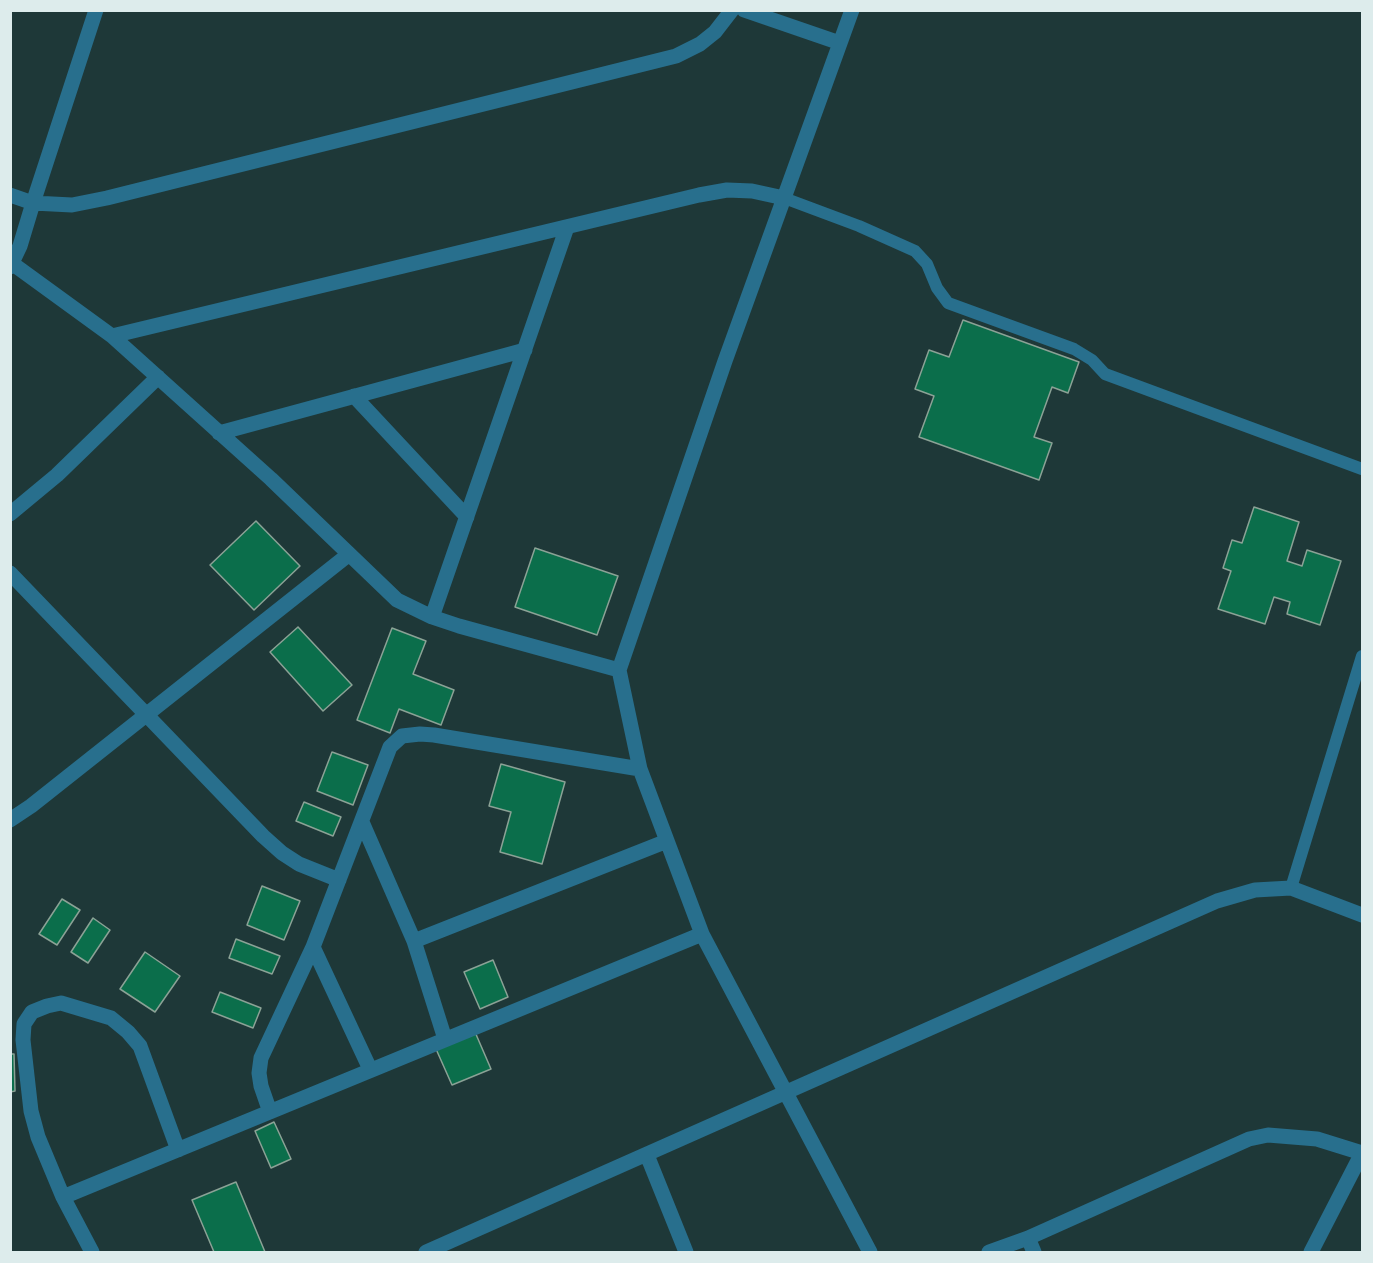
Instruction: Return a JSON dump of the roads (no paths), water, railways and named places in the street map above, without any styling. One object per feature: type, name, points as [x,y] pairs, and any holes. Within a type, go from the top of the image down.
[{"type":"street","points":[[96,10],[12,266],[112,336],[271,479],[397,600],[432,617],[619,670]]},
{"type":"street","points":[[10,195],[33,203],[72,205],[107,198],[676,56],[700,44],[715,32],[732,10]]},
{"type":"street","points":[[744,10],[840,43]]},
{"type":"street","points":[[852,10],[725,361],[619,670],[640,769],[702,934],[870,1252]]},
{"type":"street","points":[[112,336],[727,190],[752,190],[784,198]]},
{"type":"street","points":[[432,617],[567,227]]},
{"type":"street","points":[[219,432],[525,350]]},
{"type":"street","points":[[10,514],[57,475],[158,377]]},
{"type":"street","points":[[354,396],[467,517]]},
{"type":"street","points":[[10,820],[348,555]]},
{"type":"street","points":[[10,573],[270,842],[299,864],[339,880]]},
{"type":"street","points":[[270,1112],[261,1086],[259,1073],[261,1058],[313,947],[390,747],[402,736],[434,735],[640,769]]},
{"type":"street","points":[[363,822],[414,941],[446,1039]]},
{"type":"street","points":[[414,941],[667,841]]},
{"type":"street","points":[[426,1252],[1217,902],[1255,890],[1291,888],[1362,915]]},
{"type":"street","points":[[63,1197],[702,934]]},
{"type":"street","points":[[313,947],[370,1070]]},
{"type":"street","points":[[92,1252],[63,1197],[38,1137],[27,1086],[23,1040],[24,1024],[32,1012],[61,1004],[111,1018],[128,1032],[140,1046],[178,1149]]},
{"type":"street","points":[[989,1252],[1028,1238],[1249,1139],[1268,1136],[1317,1139],[1362,1153],[1311,1252]]},
{"type":"street","points":[[647,1155],[686,1252]]},
{"type":"street","points":[[1028,1238],[1035,1252]]},
{"type":"lane","points":[[784,198],[859,226],[915,251],[927,264],[937,288],[948,303],[1074,349],[1092,360],[1105,374],[1362,469]]},
{"type":"lane","points":[[1291,888],[1362,656]]}]
